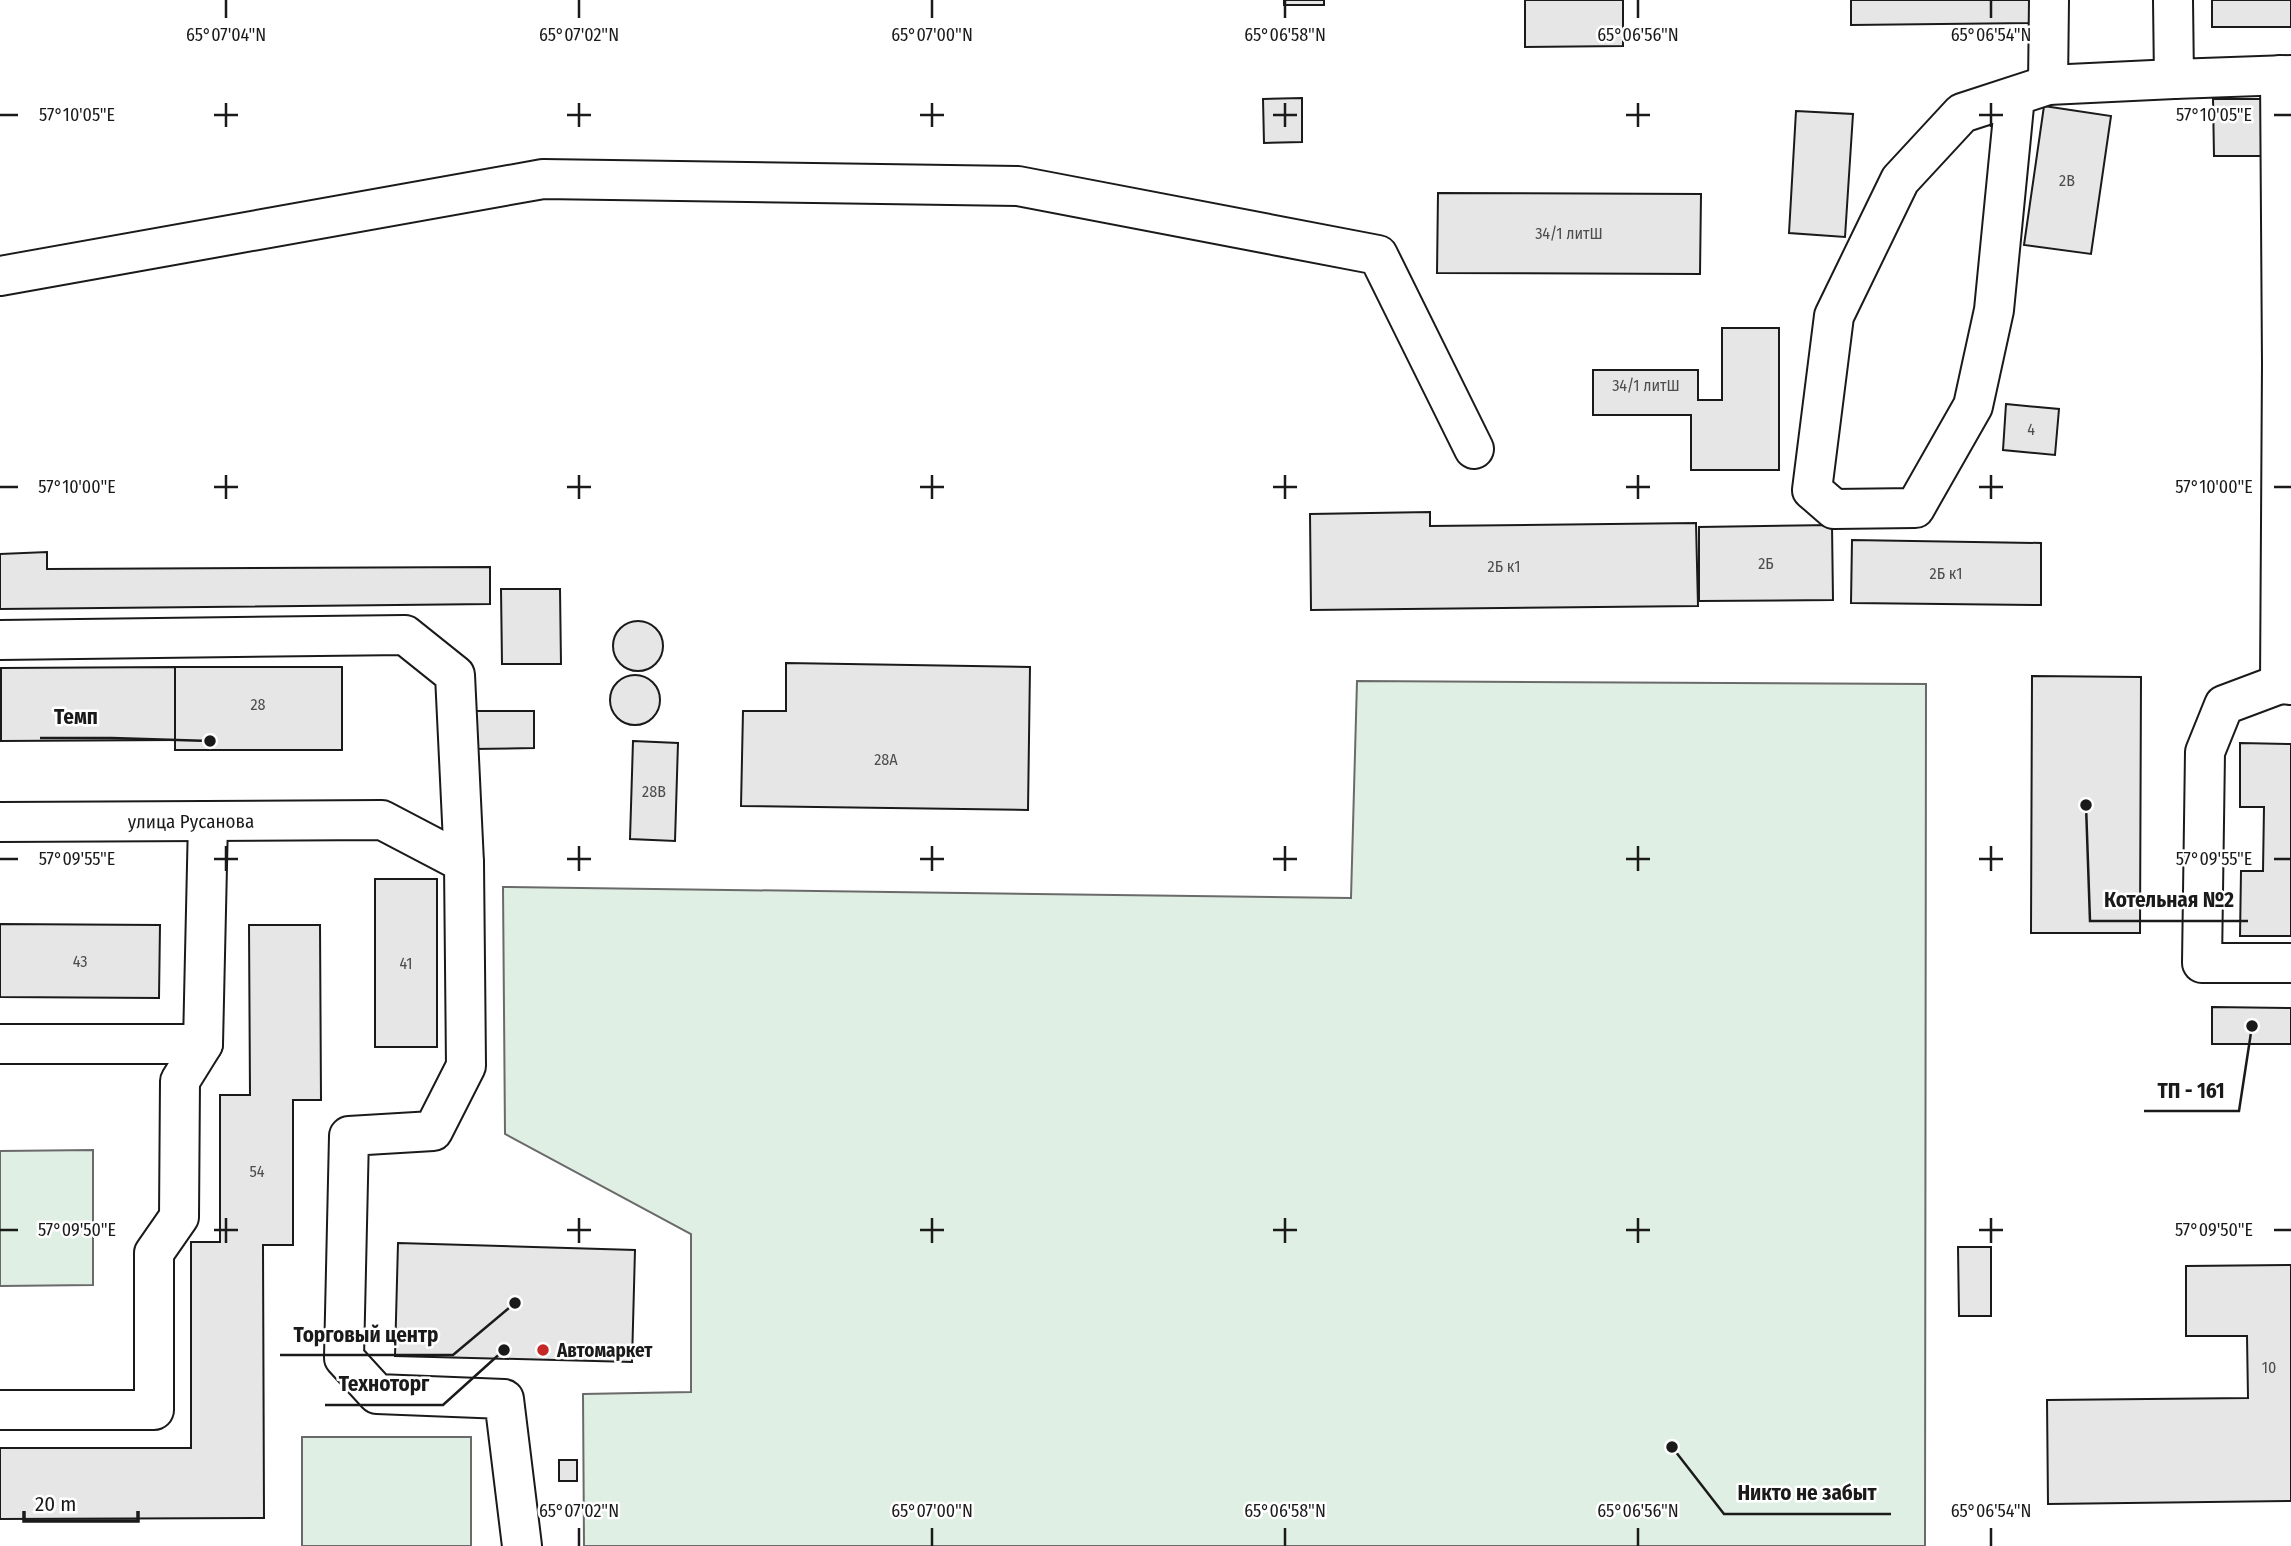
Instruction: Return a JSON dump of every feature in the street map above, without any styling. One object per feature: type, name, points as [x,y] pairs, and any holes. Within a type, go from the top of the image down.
[{"type":"street","points":[[2049,0],[2032,90],[1994,310],[1973,406],[1915,508],[1834,509],[1812,490],[1834,316],[1900,180],[1962,113],[2032,90],[2174,79],[2286,75],[2286,684],[2224,705],[2205,752],[2202,963],[2291,963]]},
{"type":"street","points":[[2173,0],[2174,79]]},
{"type":"street","points":[[0,276],[542,179],[1018,186],[1378,255],[1474,449]]},
{"type":"street","points":[[0,640],[405,635],[456,675],[464,863],[466,1066],[433,1131],[349,1136],[344,1358],[377,1394],[504,1399],[522,1546]]},
{"type":"street","name":"улица Русанова","points":[[0,822],[382,820],[464,863]]},
{"type":"street","points":[[0,1410],[154,1410],[154,1252],[179,1217],[180,1081],[203,1044],[208,821]]},
{"type":"street","points":[[0,1044],[203,1044]]},
{"type":"green space","points":[[1357,681],[1926,684],[1925,1546],[584,1546],[583,1394],[691,1392],[691,1234],[505,1134],[503,887],[1351,898]]},
{"type":"green space","points":[[93,1150],[93,1285],[0,1286],[0,1151]]},
{"type":"green space","points":[[302,1437],[471,1437],[471,1546],[302,1546]]},
{"type":"building","points":[[1284,0],[1324,0],[1324,5],[1284,5]]},
{"type":"building","points":[[1525,0],[1623,0],[1623,46],[1525,47]]},
{"type":"building","points":[[1851,0],[2030,0],[2031,23],[1851,25]]},
{"type":"building","points":[[2212,0],[2291,0],[2291,27],[2212,27]]},
{"type":"building","points":[[1302,98],[1302,142],[1264,143],[1263,99]]},
{"type":"building","points":[[2213,99],[2264,99],[2265,156],[2214,156]]},
{"type":"building","points":[[2044,106],[2111,116],[2091,254],[2024,245]]},
{"type":"building","points":[[1796,111],[1853,114],[1845,237],[1789,233]]},
{"type":"building","points":[[1438,193],[1701,194],[1700,274],[1437,273]]},
{"type":"building","points":[[1722,328],[1779,328],[1779,470],[1691,470],[1691,415],[1593,415],[1593,370],[1698,370],[1698,400],[1722,400]]},
{"type":"building","points":[[2006,404],[2059,409],[2055,455],[2003,450]]},
{"type":"building","points":[[1430,512],[1430,526],[1696,523],[1698,606],[1311,610],[1310,514]]},
{"type":"building","points":[[1832,525],[1833,600],[1699,601],[1699,527]]},
{"type":"building","points":[[1852,540],[2041,543],[2041,605],[1851,603]]},
{"type":"building","points":[[47,552],[47,569],[490,567],[490,604],[0,609],[0,554]]},
{"type":"building","points":[[501,589],[560,589],[561,664],[502,664]]},
{"type":"building","points":[[638,621],[656,628],[663,646],[656,664],[638,671],[620,664],[613,646],[620,628]]},
{"type":"building","points":[[786,663],[1030,667],[1028,810],[741,806],[743,711],[786,711]]},
{"type":"building","points":[[175,667],[342,667],[342,750],[175,750]]},
{"type":"building","points":[[175,667],[175,740],[1,741],[1,668]]},
{"type":"building","points":[[635,675],[653,682],[660,700],[653,718],[635,725],[617,718],[610,700],[617,682]]},
{"type":"building","points":[[2032,676],[2141,677],[2140,933],[2031,933]]},
{"type":"building","points":[[473,711],[534,711],[534,748],[473,749]]},
{"type":"building","points":[[633,741],[678,743],[675,841],[630,839]]},
{"type":"building","points":[[2240,743],[2291,744],[2291,936],[2240,936],[2241,871],[2263,871],[2264,807],[2240,807]]},
{"type":"building","points":[[375,879],[437,879],[437,1047],[375,1047]]},
{"type":"building","points":[[0,924],[160,925],[159,998],[0,997]]},
{"type":"building","points":[[249,925],[320,925],[321,1100],[293,1100],[293,1245],[263,1245],[264,1518],[0,1519],[0,1448],[191,1448],[191,1242],[220,1242],[220,1095],[250,1095]]},
{"type":"building","points":[[2212,1007],[2291,1008],[2291,1044],[2212,1044]]},
{"type":"building","points":[[398,1243],[635,1250],[632,1362],[395,1356]]},
{"type":"building","points":[[1958,1247],[1991,1247],[1991,1316],[1959,1316]]},
{"type":"building","points":[[2291,1265],[2291,1501],[2048,1504],[2047,1400],[2248,1398],[2247,1336],[2186,1336],[2186,1266]]},
{"type":"building","points":[[559,1460],[577,1460],[577,1481],[559,1481]]},
{"type":"place","name":"Темп","points":[[210,741]]},
{"type":"place","name":"Котельная №2","points":[[2086,805]]},
{"type":"place","name":"ТП - 161","points":[[2252,1026]]},
{"type":"place","name":"Торговый центр","points":[[515,1303]]},
{"type":"place","name":"Техноторг","points":[[504,1350]]},
{"type":"place","name":"Автомаркет","points":[[543,1350]]},
{"type":"place","name":"Никто не забыт","points":[[1672,1447]]}]
